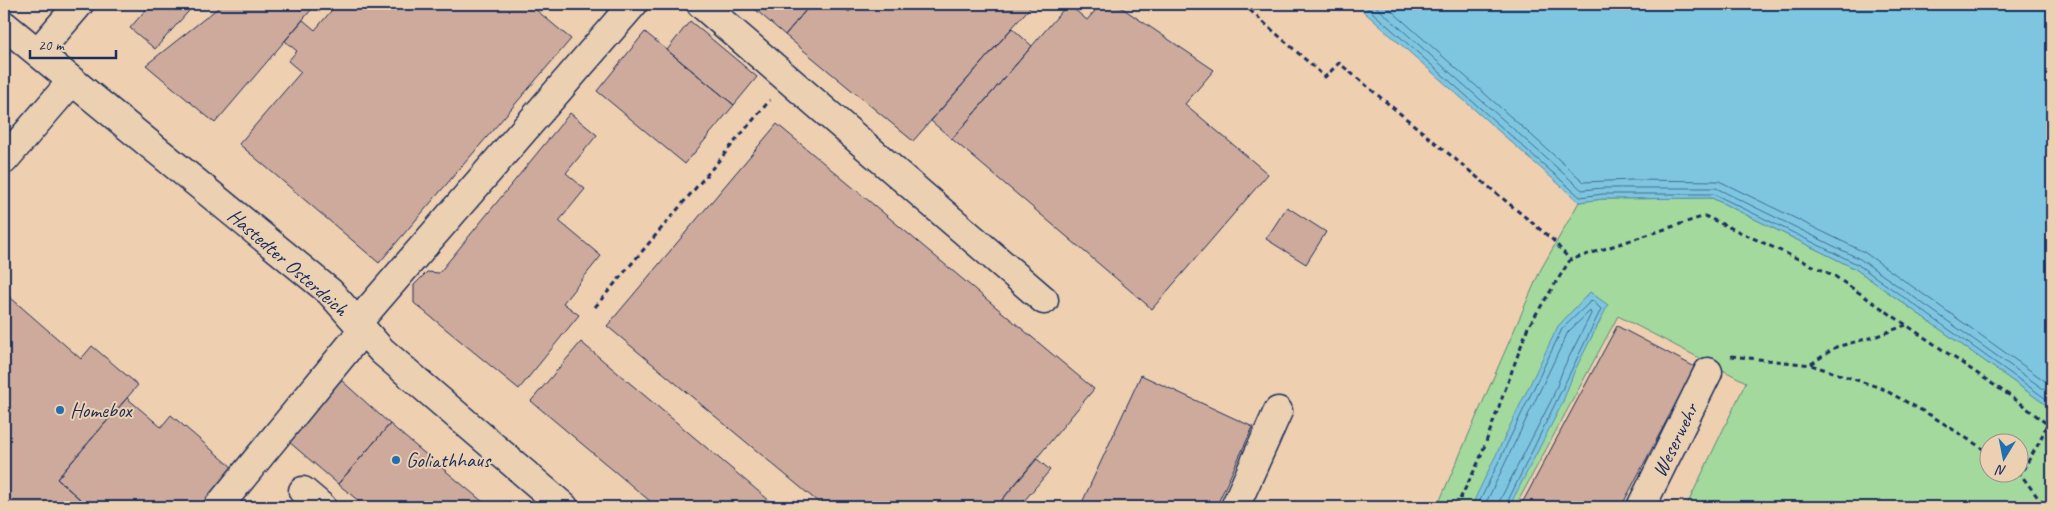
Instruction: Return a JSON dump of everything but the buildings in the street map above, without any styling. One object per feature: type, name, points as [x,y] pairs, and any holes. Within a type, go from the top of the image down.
[{"type":"street","points":[[38,52],[79,4]]},
{"type":"street","points":[[218,507],[360,326],[633,4]]},
{"type":"street","points":[[701,4],[1044,300]]},
{"type":"street","name":"Hastedter Osterdeich","points":[[4,25],[330,292],[382,351],[564,507]]},
{"type":"street","points":[[4,160],[72,81]]},
{"type":"street","name":"Weserwehr","points":[[1641,507],[1708,372]]},
{"type":"street","points":[[1235,507],[1278,411]]},
{"type":"path","points":[[1243,4],[1325,77],[1339,63],[1553,240],[1570,260]]},
{"type":"path","points":[[595,307],[788,79]]},
{"type":"path","points":[[1456,507],[1478,461],[1528,327],[1570,260],[1705,216],[1833,275],[2019,402],[2047,424],[2039,443],[2028,460]]},
{"type":"path","points":[[1811,365],[1836,347],[1878,336],[1906,325]]},
{"type":"path","points":[[1708,372],[1718,355],[1811,365],[1881,388],[1932,416],[1978,446]]},
{"type":"path","points":[[2028,484],[2044,507]]},
{"type":"green space","points":[[1712,198],[1854,268],[2052,409],[2052,507],[1686,507],[1746,382],[1618,316],[1515,507],[1437,507],[1540,271],[1579,202],[1603,199]]},
{"type":"water","points":[[1355,4],[2052,4],[2052,409],[1854,268],[1712,198],[1603,199],[1579,202]]},
{"type":"water","points":[[1590,292],[1608,305],[1574,372],[1562,404],[1509,507],[1471,507],[1558,326]]},
{"type":"place","name":"Homebox","points":[[60,410]]},
{"type":"place","name":"Goliathhaus","points":[[396,460]]}]
